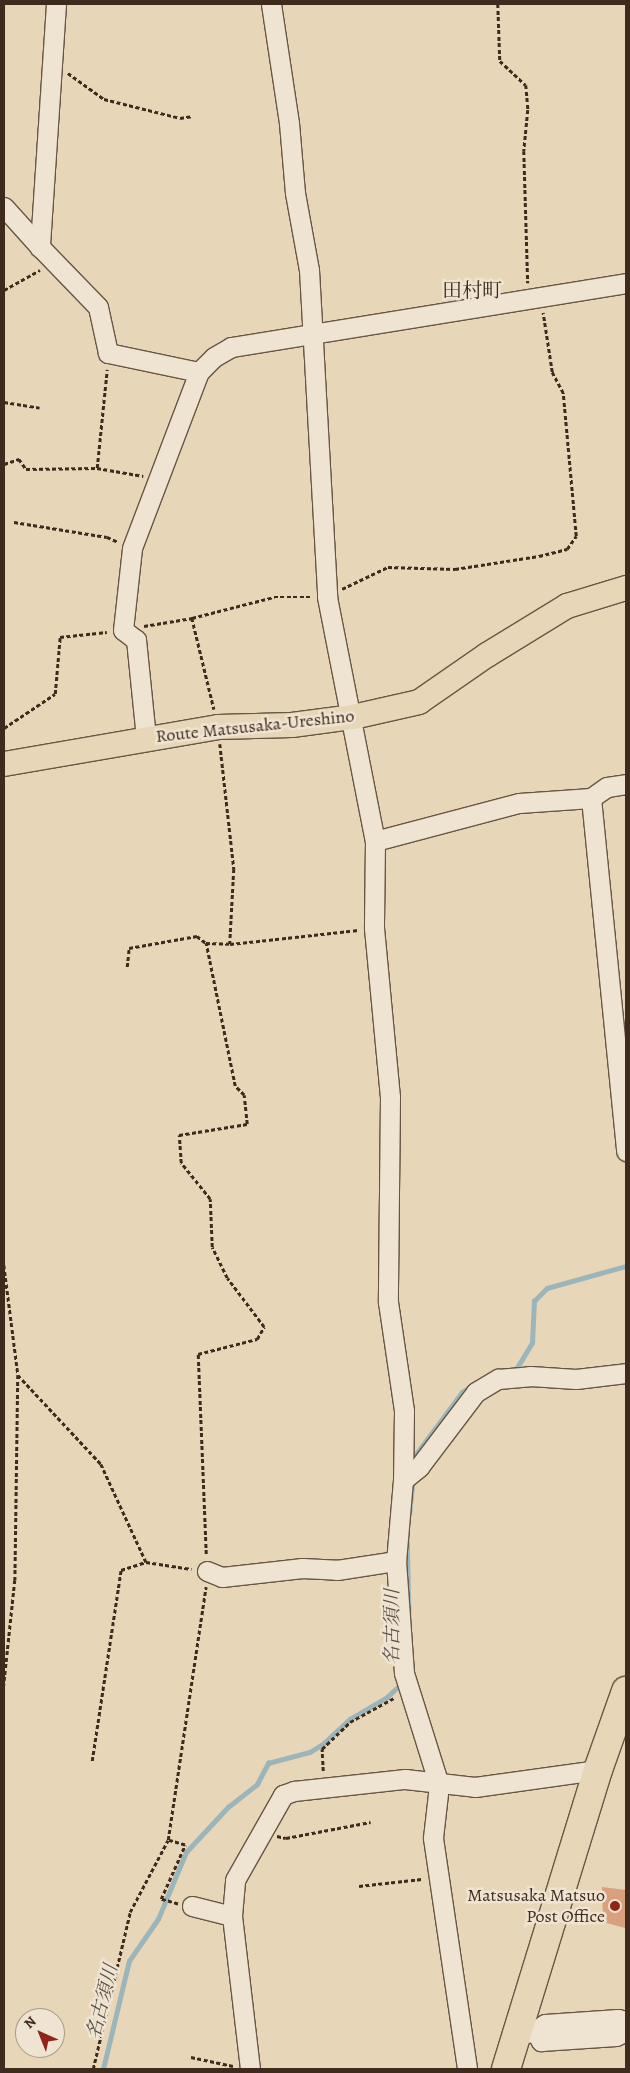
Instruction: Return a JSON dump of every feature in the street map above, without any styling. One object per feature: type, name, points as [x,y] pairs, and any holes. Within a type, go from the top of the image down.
[{"type":"highway","points":[[506,2069],[527,2033],[598,1770],[626,1691]]},
{"type":"main road","name":"Route Matsusaka-Ureshino","points":[[4,764],[58,757],[146,738],[218,727],[292,725],[353,717],[419,702],[487,655],[567,606],[626,588]]},
{"type":"street","points":[[40,247],[56,4]]},
{"type":"street","points":[[271,4],[289,122],[295,193],[309,270],[327,597],[353,717],[375,841],[374,928],[390,1097],[388,1302],[404,1411],[404,1480],[396,1561],[405,1682],[439,1785],[433,1838],[467,2069]]},
{"type":"street","points":[[4,207],[98,307],[108,353],[199,372]]},
{"type":"street","points":[[146,738],[136,640],[123,630],[132,548],[199,372],[214,357],[231,348],[626,283]]},
{"type":"street","points":[[375,841],[520,803],[591,798],[607,788],[626,784]]},
{"type":"street","points":[[591,798],[626,1125],[626,1151]]},
{"type":"street","points":[[404,1480],[419,1467],[476,1392],[498,1379],[530,1376],[576,1379],[626,1373]]},
{"type":"street","points":[[207,1571],[222,1577],[302,1568],[337,1570],[396,1561]]},
{"type":"street","points":[[244,2068],[232,1916],[235,1880],[283,1795],[324,1788],[405,1779],[439,1785],[475,1787],[598,1770]]},
{"type":"street","points":[[192,1906],[232,1916]]},
{"type":"street","points":[[527,2033],[545,2024],[618,2019],[626,2021]]},
{"type":"street","points":[[527,2033],[541,2040],[616,2036],[626,2031]]},
{"type":"path","points":[[4,728],[55,694],[60,637],[123,630],[192,618],[274,597],[327,597],[388,568],[455,569],[539,556],[567,549],[576,536],[563,393],[552,372],[535,298],[524,151],[528,110],[526,85],[500,61],[498,4]]},
{"type":"path","points":[[51,60],[104,99],[180,118],[193,116]]},
{"type":"path","points":[[4,290],[54,262]]},
{"type":"path","points":[[97,468],[108,353]]},
{"type":"path","points":[[4,402],[40,408]]},
{"type":"path","points":[[4,464],[19,459],[26,469],[97,468],[159,479]]},
{"type":"path","points":[[14,522],[106,537],[132,548]]},
{"type":"path","points":[[192,618],[218,727],[234,869],[230,944]]},
{"type":"path","points":[[127,968],[129,948],[197,936],[206,943],[230,944],[374,928]]},
{"type":"path","points":[[93,2069],[130,1912],[168,1840],[206,1608],[207,1571],[198,1354],[257,1339],[264,1327],[227,1278],[212,1247],[210,1199],[181,1163],[180,1135],[248,1124],[244,1095],[235,1086],[206,943]]},
{"type":"path","points":[[4,1265],[18,1375],[15,1580],[4,1685]]},
{"type":"path","points":[[18,1375],[101,1464],[146,1562]]},
{"type":"path","points":[[92,1761],[121,1570],[146,1562],[207,1571]]},
{"type":"path","points":[[324,1788],[322,1749],[350,1722],[387,1704],[405,1682]]},
{"type":"path","points":[[261,1834],[286,1838],[371,1822]]},
{"type":"path","points":[[168,1840],[185,1845],[161,1899],[170,1901]]},
{"type":"path","points":[[359,1886],[439,1877]]},
{"type":"path","points":[[191,2057],[244,2068]]},
{"type":"building","points":[[602,1887],[626,1890],[625,1928],[603,1922]]},
{"type":"waterway","name":"名古須川","points":[[515,1371],[532,1343],[534,1301],[547,1288],[626,1266]]},
{"type":"waterway","name":"名古須川","points":[[413,1463],[413,1458],[462,1392],[471,1386]]},
{"type":"waterway","name":"名古須川","points":[[409,1515],[413,1478]]},
{"type":"waterway","name":"名古須川","points":[[407,1530],[409,1617]]},
{"type":"waterway","name":"名古須川","points":[[103,2069],[129,1961],[158,1919],[186,1852],[228,1807],[257,1784],[268,1763],[310,1752],[323,1744],[350,1719],[386,1698],[401,1684]]},
{"type":"place","name":"Matsusaka Matsuo Post Office","points":[[615,1906]]},
{"type":"district","name":"田村町","points":[[472,290]]}]
